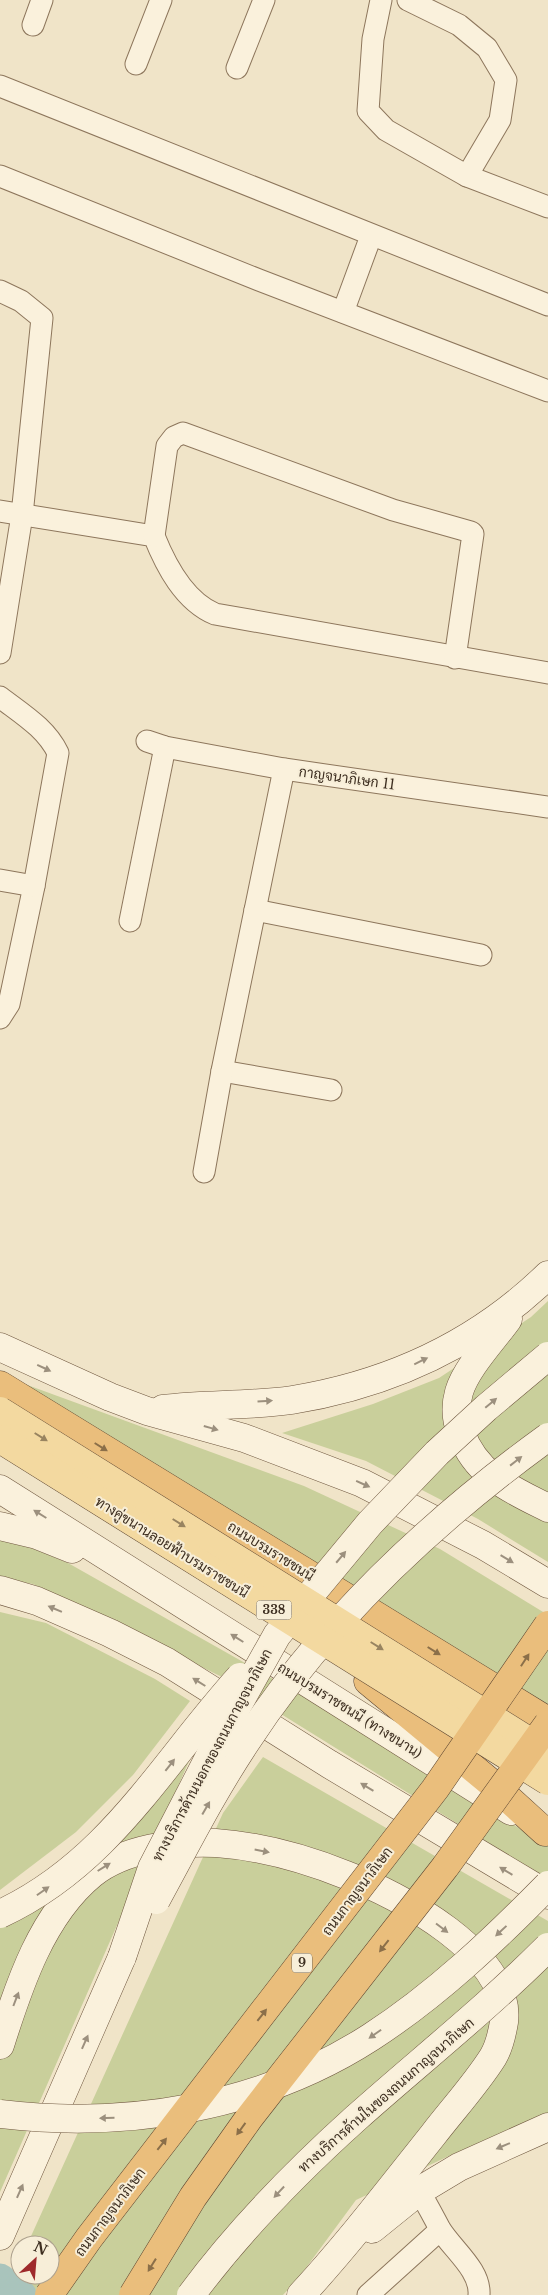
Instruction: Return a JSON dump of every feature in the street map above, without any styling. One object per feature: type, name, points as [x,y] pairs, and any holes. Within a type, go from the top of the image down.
[{"type":"highway","name":"ถนนบรมราชชนนี","points":[[0,1384],[546,1721]]},
{"type":"highway","name":"338","points":[[0,1453],[508,1768]]},
{"type":"highway","name":"ถนนกาญจนาภิเษก","points":[[49,2295],[90,2238],[435,1789],[548,1625]]},
{"type":"highway","points":[[368,1682],[490,1782],[546,1833]]},
{"type":"highway","points":[[133,2295],[194,2197],[249,2118],[445,1866],[546,1721]]},
{"type":"main road","points":[[147,1411],[291,1400],[363,1385],[410,1367],[466,1340],[520,1302],[548,1275]]},
{"type":"main road","points":[[520,1302],[467,1375],[457,1399],[458,1425],[467,1451],[483,1471],[516,1492],[548,1508]]},
{"type":"main road","points":[[0,1347],[68,1379],[147,1411],[244,1438],[362,1483],[483,1545],[548,1584]]},
{"type":"main road","name":"ทางบริการด้านนอกของถนนกาญจนาภิเษก","points":[[0,2236],[122,1957],[152,1868],[216,1744],[277,1635],[370,1523],[437,1453],[486,1408],[548,1356]]},
{"type":"main road","name":"ทางคู่ขนานลอยฟ้าบรมราชชนนี","points":[[0,1411],[548,1753]]},
{"type":"main road","points":[[122,1957],[153,1907],[204,1810],[246,1742],[307,1661],[354,1606],[442,1520],[548,1437]]},
{"type":"main road","name":"ทางคู่ขนานลอยฟ้าบรมราชชนนี","points":[[0,1439],[548,1781]]},
{"type":"main road","name":"ถนนบรมราชชนนี (ทางขนาน)","points":[[0,1489],[546,1833]]},
{"type":"main road","points":[[0,1526],[46,1539],[143,1579]]},
{"type":"main road","points":[[0,1590],[37,1601],[110,1633],[167,1662],[338,1769],[548,1895]]},
{"type":"main road","points":[[0,1914],[38,1894],[67,1873],[98,1846],[145,1796],[228,1690],[277,1635]]},
{"type":"main road","points":[[0,2045],[29,1964],[60,1910],[94,1873],[116,1859],[143,1850],[215,1843],[264,1850],[346,1875],[387,1894],[437,1924],[466,1946],[482,1962],[498,1987],[503,2005],[501,2035],[494,2055],[322,2272],[301,2295]]},
{"type":"main road","points":[[0,2114],[81,2119],[121,2118],[167,2113],[218,2102],[287,2080],[328,2062],[411,2009],[466,1963],[548,1885]]},
{"type":"main road","name":"ทางบริการด้านในของถนนกาญจนาภิเษก","points":[[192,2295],[250,2223],[309,2162],[357,2117],[470,2022],[548,1947]]},
{"type":"main road","points":[[322,2272],[366,2233],[419,2191],[459,2167],[548,2127]]},
{"type":"street","points":[[33,25],[42,0]]},
{"type":"street","points":[[136,64],[161,0]]},
{"type":"street","points":[[237,68],[264,0]]},
{"type":"street","points":[[380,0],[373,40],[368,111],[386,130],[468,176],[548,207]]},
{"type":"street","points":[[408,0],[459,24],[488,48],[506,80],[500,120],[468,176]]},
{"type":"street","points":[[0,86],[371,236],[548,305]]},
{"type":"street","points":[[0,176],[548,391]]},
{"type":"street","points":[[343,312],[371,236]]},
{"type":"street","points":[[0,292],[21,301],[42,318],[22,516],[0,653]]},
{"type":"street","points":[[456,658],[473,534],[471,532],[393,510],[183,433],[174,437],[167,446],[154,536],[165,564],[196,603],[215,614],[456,658],[548,673]]},
{"type":"street","points":[[0,511],[154,536]]},
{"type":"street","points":[[0,697],[42,730],[58,753],[34,886],[9,1004],[0,1018]]},
{"type":"street","name":"กาญจนาภิเษก 11","points":[[130,921],[156,744],[284,769],[548,806]]},
{"type":"street","points":[[204,1172],[222,1071],[284,769]]},
{"type":"street","points":[[0,880],[34,886]]},
{"type":"street","points":[[255,910],[480,956]]},
{"type":"street","points":[[222,1071],[331,1090]]},
{"type":"street","points":[[419,2191],[440,2230],[474,2275],[479,2295]]},
{"type":"street","points":[[378,2292],[440,2230]]},
{"type":"green space","points":[[548,1301],[548,1562],[478,1519],[366,1461],[282,1433],[373,1404],[439,1378],[531,1317]]},
{"type":"green space","points":[[0,1375],[304,1486],[440,1549],[548,1615],[548,1718]]},
{"type":"green space","points":[[0,1535],[68,1563],[328,1710],[548,1846],[548,1880],[220,1676],[33,1584],[0,1578]]},
{"type":"green space","points":[[0,1612],[46,1623],[155,1679],[190,1701],[133,1775],[76,1832],[0,1890]]},
{"type":"green space","points":[[193,1752],[0,2192],[0,1925],[45,1905]]},
{"type":"green space","points":[[263,1757],[548,1921],[548,2115],[453,2154],[356,2200],[297,2280],[283,2295],[38,2295],[25,2285],[60,2285],[60,2235],[32,2235],[223,1813]]},
{"type":"waterway","points":[[0,2279],[21,2295]]}]
